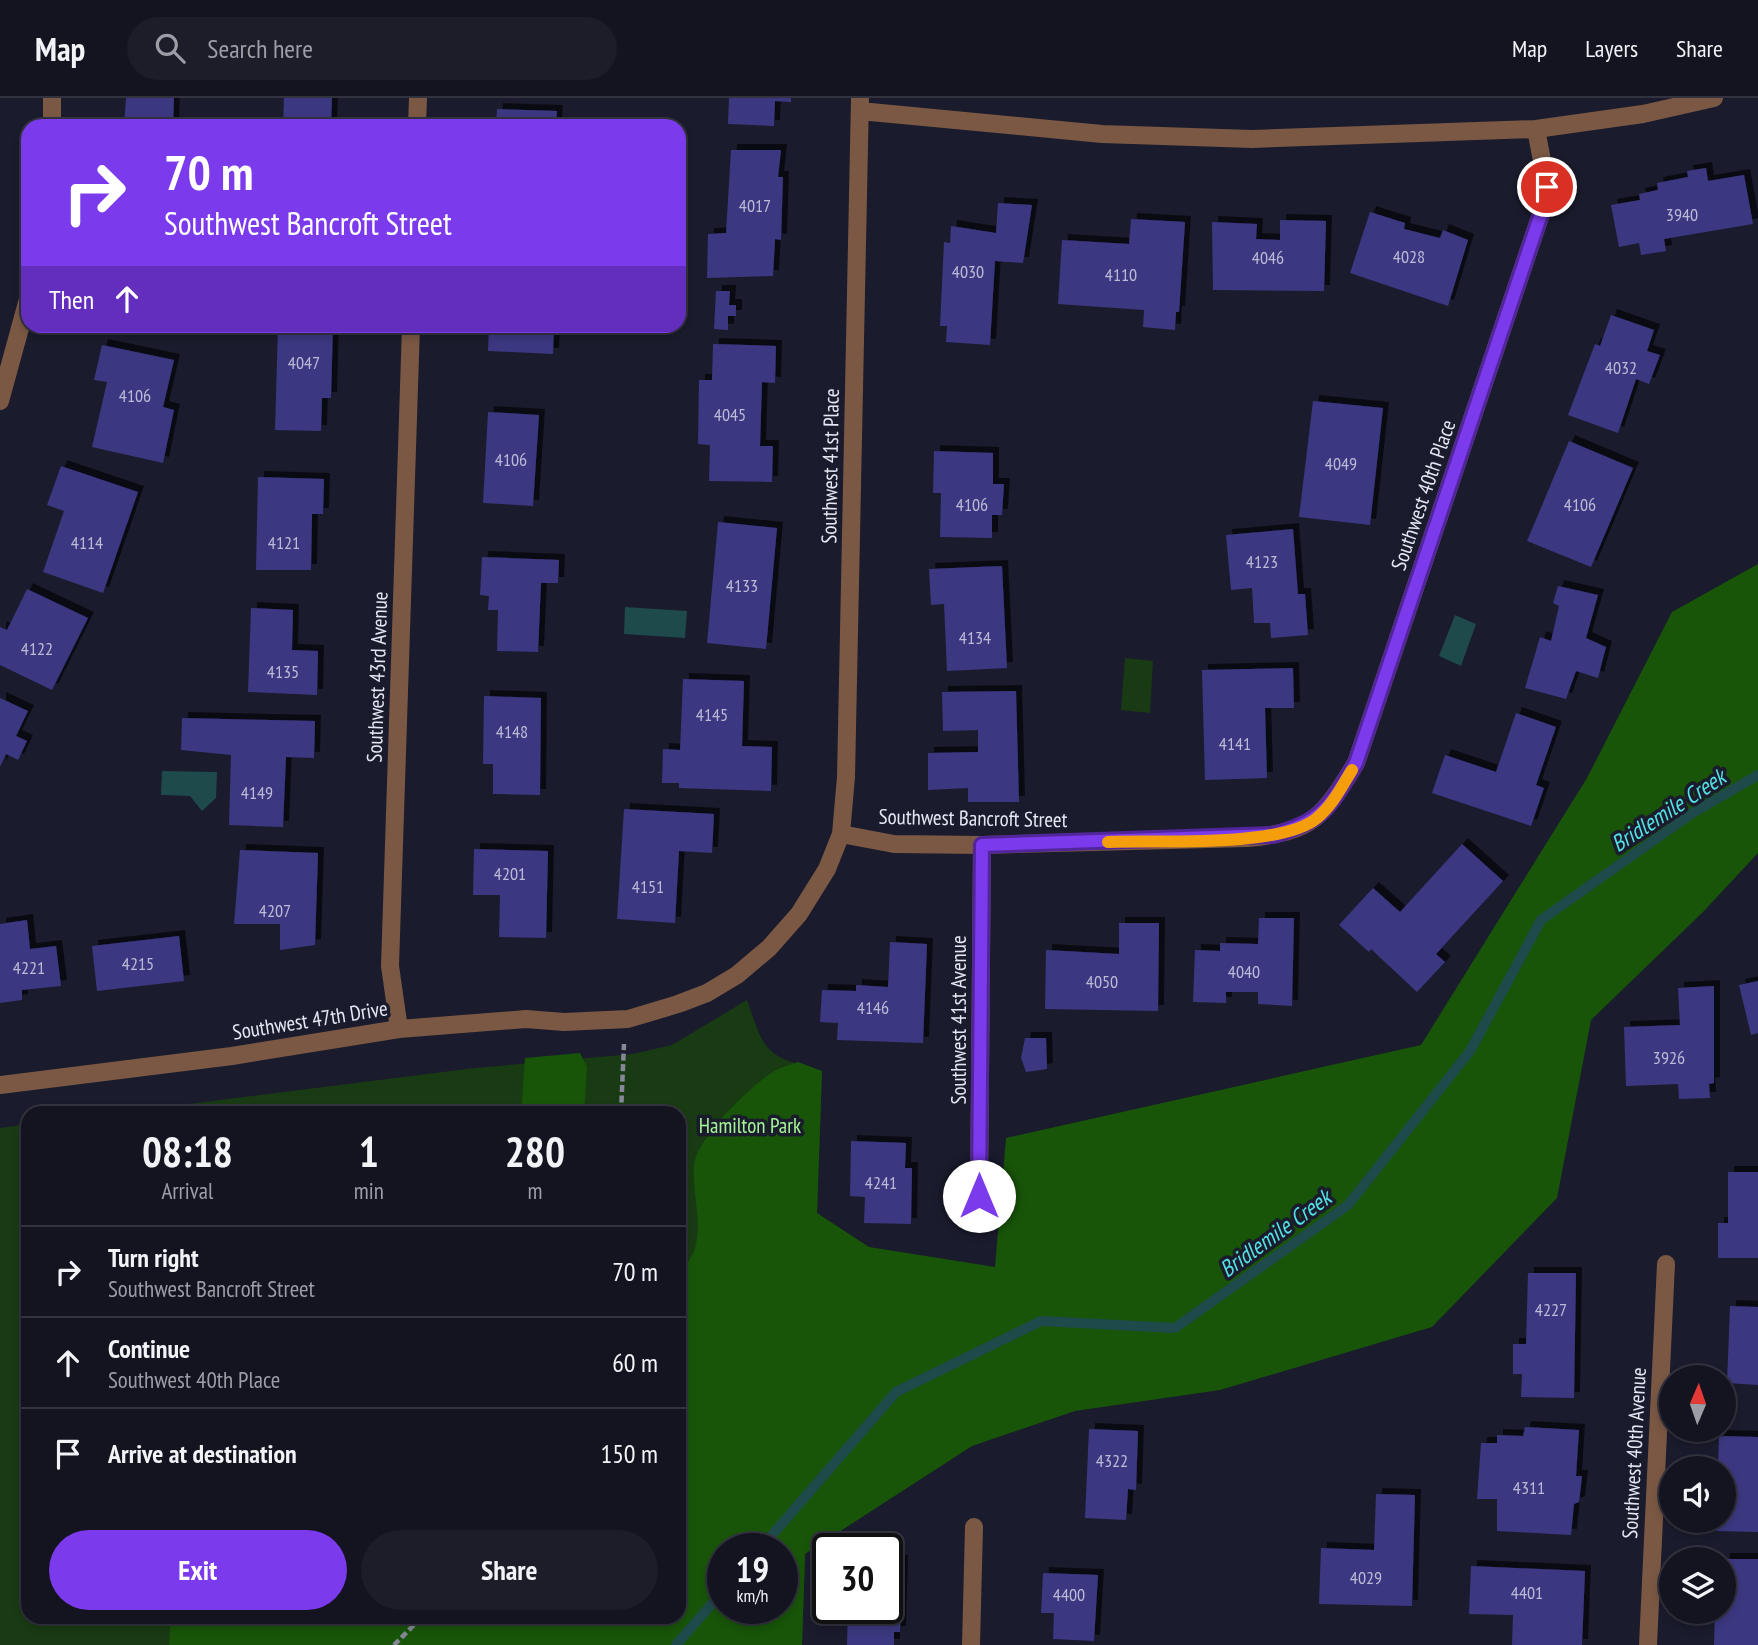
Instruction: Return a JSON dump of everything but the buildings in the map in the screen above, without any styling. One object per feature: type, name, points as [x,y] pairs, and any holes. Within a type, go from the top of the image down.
[{"type":"street","points":[[52,98],[52,119]]},
{"type":"street","points":[[417,119],[418,98]]},
{"type":"street","points":[[860,104],[1102,134],[1252,139],[1536,129],[1643,114],[1714,98]]},
{"type":"street","name":"Southwest 41st Place","points":[[841,834],[846,777],[860,104]]},
{"type":"street","name":"Southwest 40th Place","points":[[1273,835],[1298,829],[1316,820],[1331,803],[1356,763],[1544,205],[1547,187],[1536,129]]},
{"type":"street","points":[[0,401],[21,324]]},
{"type":"street","name":"Southwest 43rd Avenue","points":[[399,1029],[390,967],[411,333]]},
{"type":"street","points":[[628,1019],[708,993],[737,975],[769,948],[799,914],[827,869],[841,834]]},
{"type":"street","name":"Southwest Bancroft Street","points":[[841,834],[894,844],[982,845],[1273,835]]},
{"type":"street","name":"Southwest 41st Avenue","points":[[979,1196],[982,845]]},
{"type":"street","name":"Southwest 47th Drive","points":[[0,1085],[232,1056],[399,1029],[526,1020],[564,1022],[628,1019]]},
{"type":"street","name":"Southwest 40th Avenue","points":[[1648,1645],[1666,1264]]},
{"type":"street","points":[[971,1645],[974,1527]]},
{"type":"path","points":[[621,1106],[621,1062],[628,1019]]},
{"type":"path","points":[[394,1645],[415,1624]]},
{"type":"green space","points":[[1758,564],[1758,853],[1703,912],[1591,1020],[1557,1198],[1432,1327],[1220,1390],[1075,1411],[972,1446],[837,1533],[812,1533],[812,1549],[805,1554],[802,1645],[169,1645],[170,1624],[686,1624],[686,1263],[695,1249],[697,1236],[694,1165],[697,1154],[714,1127],[739,1100],[776,1070],[798,1062],[822,1071],[817,1213],[869,1247],[995,1267],[1006,1138],[1421,1045],[1587,778],[1672,612]]},
{"type":"green space","points":[[1125,658],[1153,661],[1150,713],[1121,710]]},
{"type":"green space","name":"Hamilton Park","points":[[747,1000],[764,1043],[771,1051],[789,1061],[822,1071],[802,1645],[0,1645],[0,1128],[21,1125],[21,1624],[686,1624],[686,1106],[174,1106],[475,1068],[633,1054],[672,1045]]},
{"type":"green space","points":[[580,1053],[587,1067],[584,1106],[522,1106],[525,1058]]},
{"type":"shaded area","points":[[625,607],[687,611],[685,638],[624,634]]},
{"type":"shaded area","points":[[1455,615],[1476,624],[1461,666],[1439,656]]},
{"type":"shaded area","points":[[162,771],[217,772],[216,798],[202,811],[190,796],[161,795]]},
{"type":"waterway","name":"Bridlemile Creek","points":[[774,1533],[896,1392],[1041,1321],[1175,1328],[1348,1205],[1470,1051],[1541,920],[1691,814],[1758,775]]},
{"type":"waterway","name":"Bridlemile Creek","points":[[676,1645],[707,1609]]},
{"type":"slow traffic","points":[[1108,842],[1247,838],[1298,829],[1316,820],[1331,803],[1352,770]]},
{"type":"route","points":[[979,1196],[982,845],[1247,838],[1273,835],[1298,829],[1316,820],[1331,803],[1356,763],[1544,205],[1547,187]]}]
